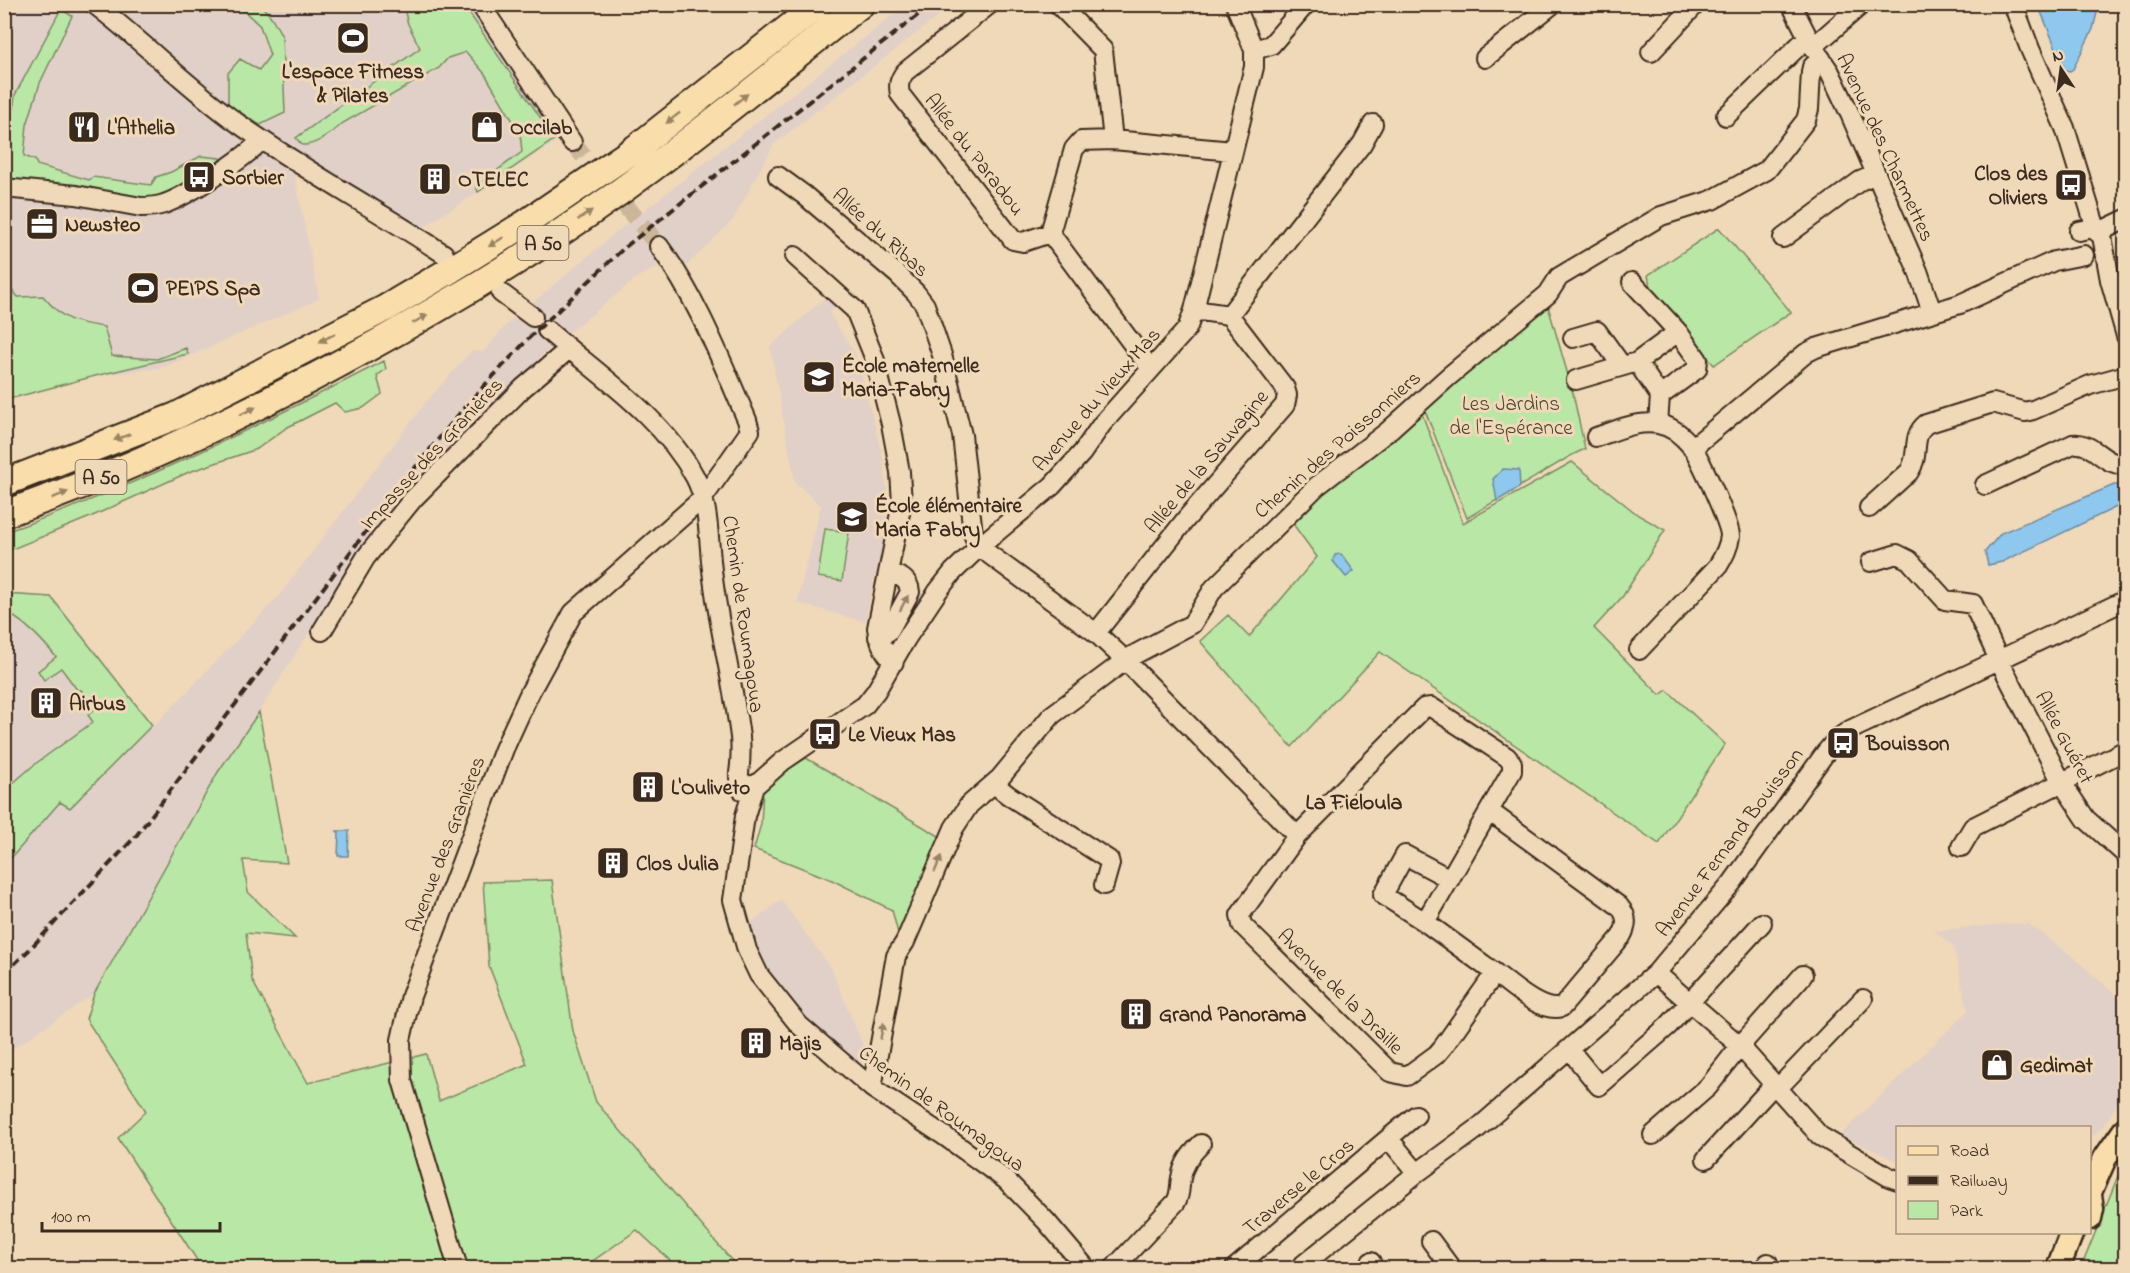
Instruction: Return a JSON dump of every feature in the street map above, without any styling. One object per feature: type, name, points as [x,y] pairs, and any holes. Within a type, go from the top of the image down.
[{"type":"highway","name":"A 50","points":[[4,483],[176,416],[386,308],[526,223],[636,148],[819,4]]},
{"type":"highway","name":"A 50","points":[[4,514],[56,496],[215,427],[295,388],[453,301],[650,170],[861,4]]},
{"type":"main road","points":[[2091,1162],[2106,1146],[2126,1114]]},
{"type":"main road","points":[[2091,1192],[2105,1158],[2126,1128]]},
{"type":"main road","points":[[2052,1269],[2053,1234]]},
{"type":"main road","points":[[2058,1269],[2072,1234]]},
{"type":"street","points":[[94,4],[236,122],[261,140],[291,161],[444,254]]},
{"type":"street","points":[[480,4],[572,142]]},
{"type":"street","name":"Allée du Paradou","points":[[990,4],[905,72],[900,79],[900,94],[1013,240],[1023,242],[1050,233]]},
{"type":"street","points":[[1058,4],[1103,50],[1113,140]]},
{"type":"street","name":"Avenue du Vieux Mas","points":[[751,773],[783,761],[865,705],[876,691],[906,639],[953,572],[980,546],[1052,486],[1082,453],[1102,424],[1187,329],[1194,310],[1254,67],[1254,50],[1235,4]]},
{"type":"street","points":[[1254,50],[1271,45],[1306,4]]},
{"type":"street","points":[[1485,58],[1553,4]]},
{"type":"street","points":[[1651,52],[1696,4]]},
{"type":"street","name":"Avenue des Charmettes","points":[[1791,4],[1850,114],[1918,271],[1932,312]]},
{"type":"street","name":"Chemin des Poissonniers","points":[[872,1088],[896,956],[905,942],[954,828],[969,805],[994,784],[1052,715],[1125,660],[1192,624],[1214,588],[1317,486],[1387,432],[1448,376],[1548,294],[1559,277],[1661,216],[1712,200],[1767,170],[1806,120],[1814,47],[1862,4]]},
{"type":"street","points":[[2013,4],[2065,128],[2085,198],[2089,241],[2110,280],[2126,336]]},
{"type":"street","points":[[1726,116],[1814,47]]},
{"type":"street","points":[[1194,310],[1229,315],[1362,144],[1373,124]]},
{"type":"street","points":[[4,188],[76,195],[151,207],[175,200],[232,165],[261,140]]},
{"type":"street","points":[[1151,369],[1050,233],[1076,144],[1085,140],[1113,140],[1233,151]]},
{"type":"street","points":[[1783,238],[1860,181],[1876,174]]},
{"type":"street","name":"Allée du Ribas","points":[[778,176],[804,195],[897,274],[925,304],[942,355],[962,435],[973,534],[980,546]]},
{"type":"street","points":[[1692,448],[1806,353],[1824,345],[1960,304],[2054,261],[2126,219]]},
{"type":"street","name":"Chemin de Roumagoua","points":[[659,246],[680,274],[720,357],[750,431],[703,498],[708,520],[712,572],[740,737],[751,773],[733,900],[747,950],[759,975],[800,1025],[872,1088],[943,1134],[1006,1180],[1046,1221],[1086,1269]]},
{"type":"street","points":[[795,256],[855,310],[874,357],[891,423],[900,472],[902,503],[877,628],[885,654],[894,662]]},
{"type":"street","points":[[1632,282],[1678,332],[1698,360],[1697,369],[1660,396]]},
{"type":"street","points":[[501,293],[533,317]]},
{"type":"street","name":"Allée de la Sauvagine","points":[[1096,633],[1186,519],[1285,405],[1287,395],[1285,388],[1229,315]]},
{"type":"street","points":[[547,330],[633,402],[652,421],[685,462],[703,498]]},
{"type":"street","points":[[1572,338],[1597,331],[1630,364],[1660,396],[1658,424]]},
{"type":"street","points":[[1576,380],[1630,364],[1678,332]]},
{"type":"street","name":"Impasse des Granières","points":[[322,631],[366,557],[412,499],[523,388],[569,350]]},
{"type":"street","points":[[1869,508],[1914,465],[1917,456],[1917,435],[1919,429],[1926,424],[1993,403],[2025,412],[2034,410],[2090,385],[2126,375]]},
{"type":"street","points":[[1596,437],[1633,425],[1658,424],[1677,432],[1692,448],[1726,519],[1730,535],[1726,553],[1718,566],[1638,650]]},
{"type":"street","points":[[1985,485],[2073,444],[2086,445],[2113,463],[2126,464]]},
{"type":"street","name":"Avenue des Granières","points":[[458,1269],[402,1080],[400,1040],[411,996],[506,745],[530,692],[573,614],[703,498]]},
{"type":"street","points":[[980,546],[1096,633],[1297,836]]},
{"type":"street","name":"Allée Guéret","points":[[1871,562],[1897,554],[1909,560],[1945,600],[1973,604],[2062,783],[2086,819],[2126,855]]},
{"type":"street","points":[[878,637],[889,631],[910,592],[905,579],[889,573]]},
{"type":"street","name":"Avenue Fernand Bouisson","points":[[1299,1269],[1417,1173],[1477,1129],[1656,973],[1732,883],[1837,739],[1850,730],[2126,600]]},
{"type":"street","name":"Avenue de la Draille","points":[[1425,922],[1512,771],[1512,763],[1507,757],[1431,707],[1424,708],[1297,836],[1240,915],[1242,925],[1390,1072],[1407,1076],[1437,1054],[1495,973]]},
{"type":"street","points":[[1961,847],[1973,827],[2126,750]]},
{"type":"street","points":[[994,784],[1109,860],[1104,885]]},
{"type":"street","points":[[1450,879],[1405,855],[1383,895],[1425,922],[1542,1006],[1555,1009],[1562,1007],[1626,929],[1627,921],[1624,912],[1618,906],[1489,811]]},
{"type":"street","points":[[1577,1059],[1599,1086],[1668,1026],[1762,923]]},
{"type":"street","points":[[1656,973],[1740,1046],[1820,1136],[1896,1179]]},
{"type":"street","points":[[1653,1135],[1708,1087],[1740,1046],[1803,975]]},
{"type":"street","points":[[1706,1159],[1769,1090],[1778,1088],[1863,999]]},
{"type":"street","name":"Traverse le Cros","points":[[1235,1269],[1416,1115]]},
{"type":"street","points":[[1389,1138],[1417,1173]]},
{"type":"street","points":[[1114,1269],[1176,1202],[1180,1193],[1180,1179],[1184,1166],[1201,1144]]},
{"type":"street","points":[[1431,1241],[1451,1269]]},
{"type":"shaded area","points":[[5,5],[467,5],[559,140],[422,228],[325,171],[295,177],[319,299],[159,368],[82,378],[5,402]]},
{"type":"shaded area","points":[[906,5],[953,5],[774,144],[733,220],[683,269],[655,248],[657,267],[638,277],[549,349],[487,413],[358,555],[259,712],[218,772],[94,994],[5,1054],[5,616],[51,595],[154,726],[278,597],[426,402],[471,351],[483,352],[506,325],[613,235]]},
{"type":"shaded area","name":"École élémentaire Maria Fabry","points":[[828,295],[838,305],[829,313],[856,355],[883,458],[887,492],[886,528],[865,622],[797,603],[821,506],[795,482],[770,347]]},
{"type":"shaded area","points":[[781,900],[831,968],[865,1050],[866,1056],[860,1065],[779,991],[761,966],[746,927]]},
{"type":"shaded area","points":[[2013,923],[2029,924],[2072,956],[2125,1003],[2125,1091],[2103,1126],[2091,1138],[2091,1126],[1896,1126],[1896,1161],[1840,1135],[1968,1011],[1953,946],[1934,931]]},
{"type":"green space","points":[[463,4],[555,139],[478,192],[476,186],[522,152],[520,133],[485,74],[466,52],[448,58],[439,68],[343,123],[318,141],[302,145],[296,138],[420,48],[408,24],[403,5]]},
{"type":"green space","points":[[238,5],[261,5],[272,18],[282,36],[285,113],[260,125],[228,105],[228,73],[240,59],[259,70],[270,55],[260,26]]},
{"type":"green space","points":[[61,9],[72,16],[40,83],[27,125],[24,156],[35,160],[37,165],[89,180],[93,177],[151,185],[156,177],[171,172],[201,156],[220,158],[218,165],[163,195],[138,200],[5,179],[4,139],[10,141],[15,95]]},
{"type":"green space","points":[[1719,228],[1791,312],[1714,365],[1651,291],[1648,275]]},
{"type":"green space","points":[[4,280],[18,297],[43,296],[57,311],[69,319],[104,327],[112,356],[157,359],[186,348],[188,354],[5,400]]},
{"type":"green space","name":"Les Jardins de l'Espérance","points":[[1546,299],[1572,389],[1585,449],[1467,518],[1422,403]]},
{"type":"green space","points":[[384,361],[386,369],[377,376],[382,394],[363,408],[345,412],[335,403],[286,428],[257,449],[189,472],[88,518],[5,552],[5,532],[150,475],[245,431]]},
{"type":"green space","points":[[1421,411],[1463,523],[1572,462],[1638,515],[1665,530],[1623,596],[1594,628],[1660,695],[1667,690],[1725,744],[1659,844],[1380,652],[1292,747],[1200,641],[1228,615],[1249,637],[1317,557],[1293,524],[1318,491]]},
{"type":"green space","points":[[825,529],[849,532],[842,581],[818,577]]},
{"type":"green space","points":[[5,594],[51,597],[152,725],[70,808],[60,802],[5,865],[5,790],[35,764],[93,722],[88,715],[95,709],[61,668],[44,680],[38,671],[56,657],[23,623],[10,614],[5,617]]},
{"type":"green space","points":[[259,712],[287,863],[243,860],[248,892],[295,938],[246,933],[252,980],[308,1083],[426,1054],[439,1101],[527,1064],[489,966],[483,882],[552,880],[573,1031],[596,1102],[738,1268],[678,1268],[637,1230],[587,1265],[591,1268],[202,1268],[118,1138],[146,1111],[86,1019],[94,994],[218,772]]},
{"type":"green space","points":[[806,758],[946,840],[900,941],[892,910],[832,880],[754,849],[761,824],[763,790],[779,775]]},
{"type":"green space","points":[[2125,1159],[2125,1268],[2081,1268],[2124,1161]]},
{"type":"water","points":[[2040,5],[2099,5],[2093,29],[2070,71],[2065,70]]},
{"type":"water","points":[[1503,469],[1519,470],[1520,487],[1497,501],[1493,479]]},
{"type":"water","points":[[2114,485],[2125,485],[2125,503],[2002,562],[1988,565],[1985,552],[2001,533]]},
{"type":"water","points":[[1341,554],[1354,571],[1346,577],[1333,561],[1335,555]]},
{"type":"water","points":[[337,831],[349,831],[348,856],[338,856],[339,833]]},
{"type":"tunnel","points":[[572,142],[659,246]]},
{"type":"railway","points":[[4,974],[136,836],[401,485],[468,403],[530,337],[624,248],[932,4]]},
{"type":"place","name":"L'espace Fitness & Pilates","points":[[353,38]]},
{"type":"place","name":"L'Athelia","points":[[84,127]]},
{"type":"place","name":"Occilab","points":[[487,127]]},
{"type":"place","name":"Sorbier","points":[[199,177]]},
{"type":"place","name":"OTELEC","points":[[435,179]]},
{"type":"place","name":"Clos des Oliviers","points":[[2071,185]]},
{"type":"place","name":"Newsteo","points":[[42,224]]},
{"type":"place","name":"PEIPS Spa","points":[[143,288]]},
{"type":"place","name":"École maternelle Maria-Fabry","points":[[819,377]]},
{"type":"place","name":"École élémentaire Maria Fabry","points":[[852,517]]},
{"type":"place","name":"Airbus","points":[[46,703]]},
{"type":"place","name":"Le Vieux Mas","points":[[825,734]]},
{"type":"place","name":"Bouisson","points":[[1843,743]]},
{"type":"place","name":"L'Ouliveto","points":[[648,787]]},
{"type":"place","name":"Clos Julia","points":[[613,863]]},
{"type":"place","name":"Grand Panorama","points":[[1136,1014]]},
{"type":"place","name":"Majis","points":[[756,1043]]},
{"type":"place","name":"Gedimat","points":[[1997,1065]]},
{"type":"district","name":"La Fieloula","points":[[1354,801]]}]
